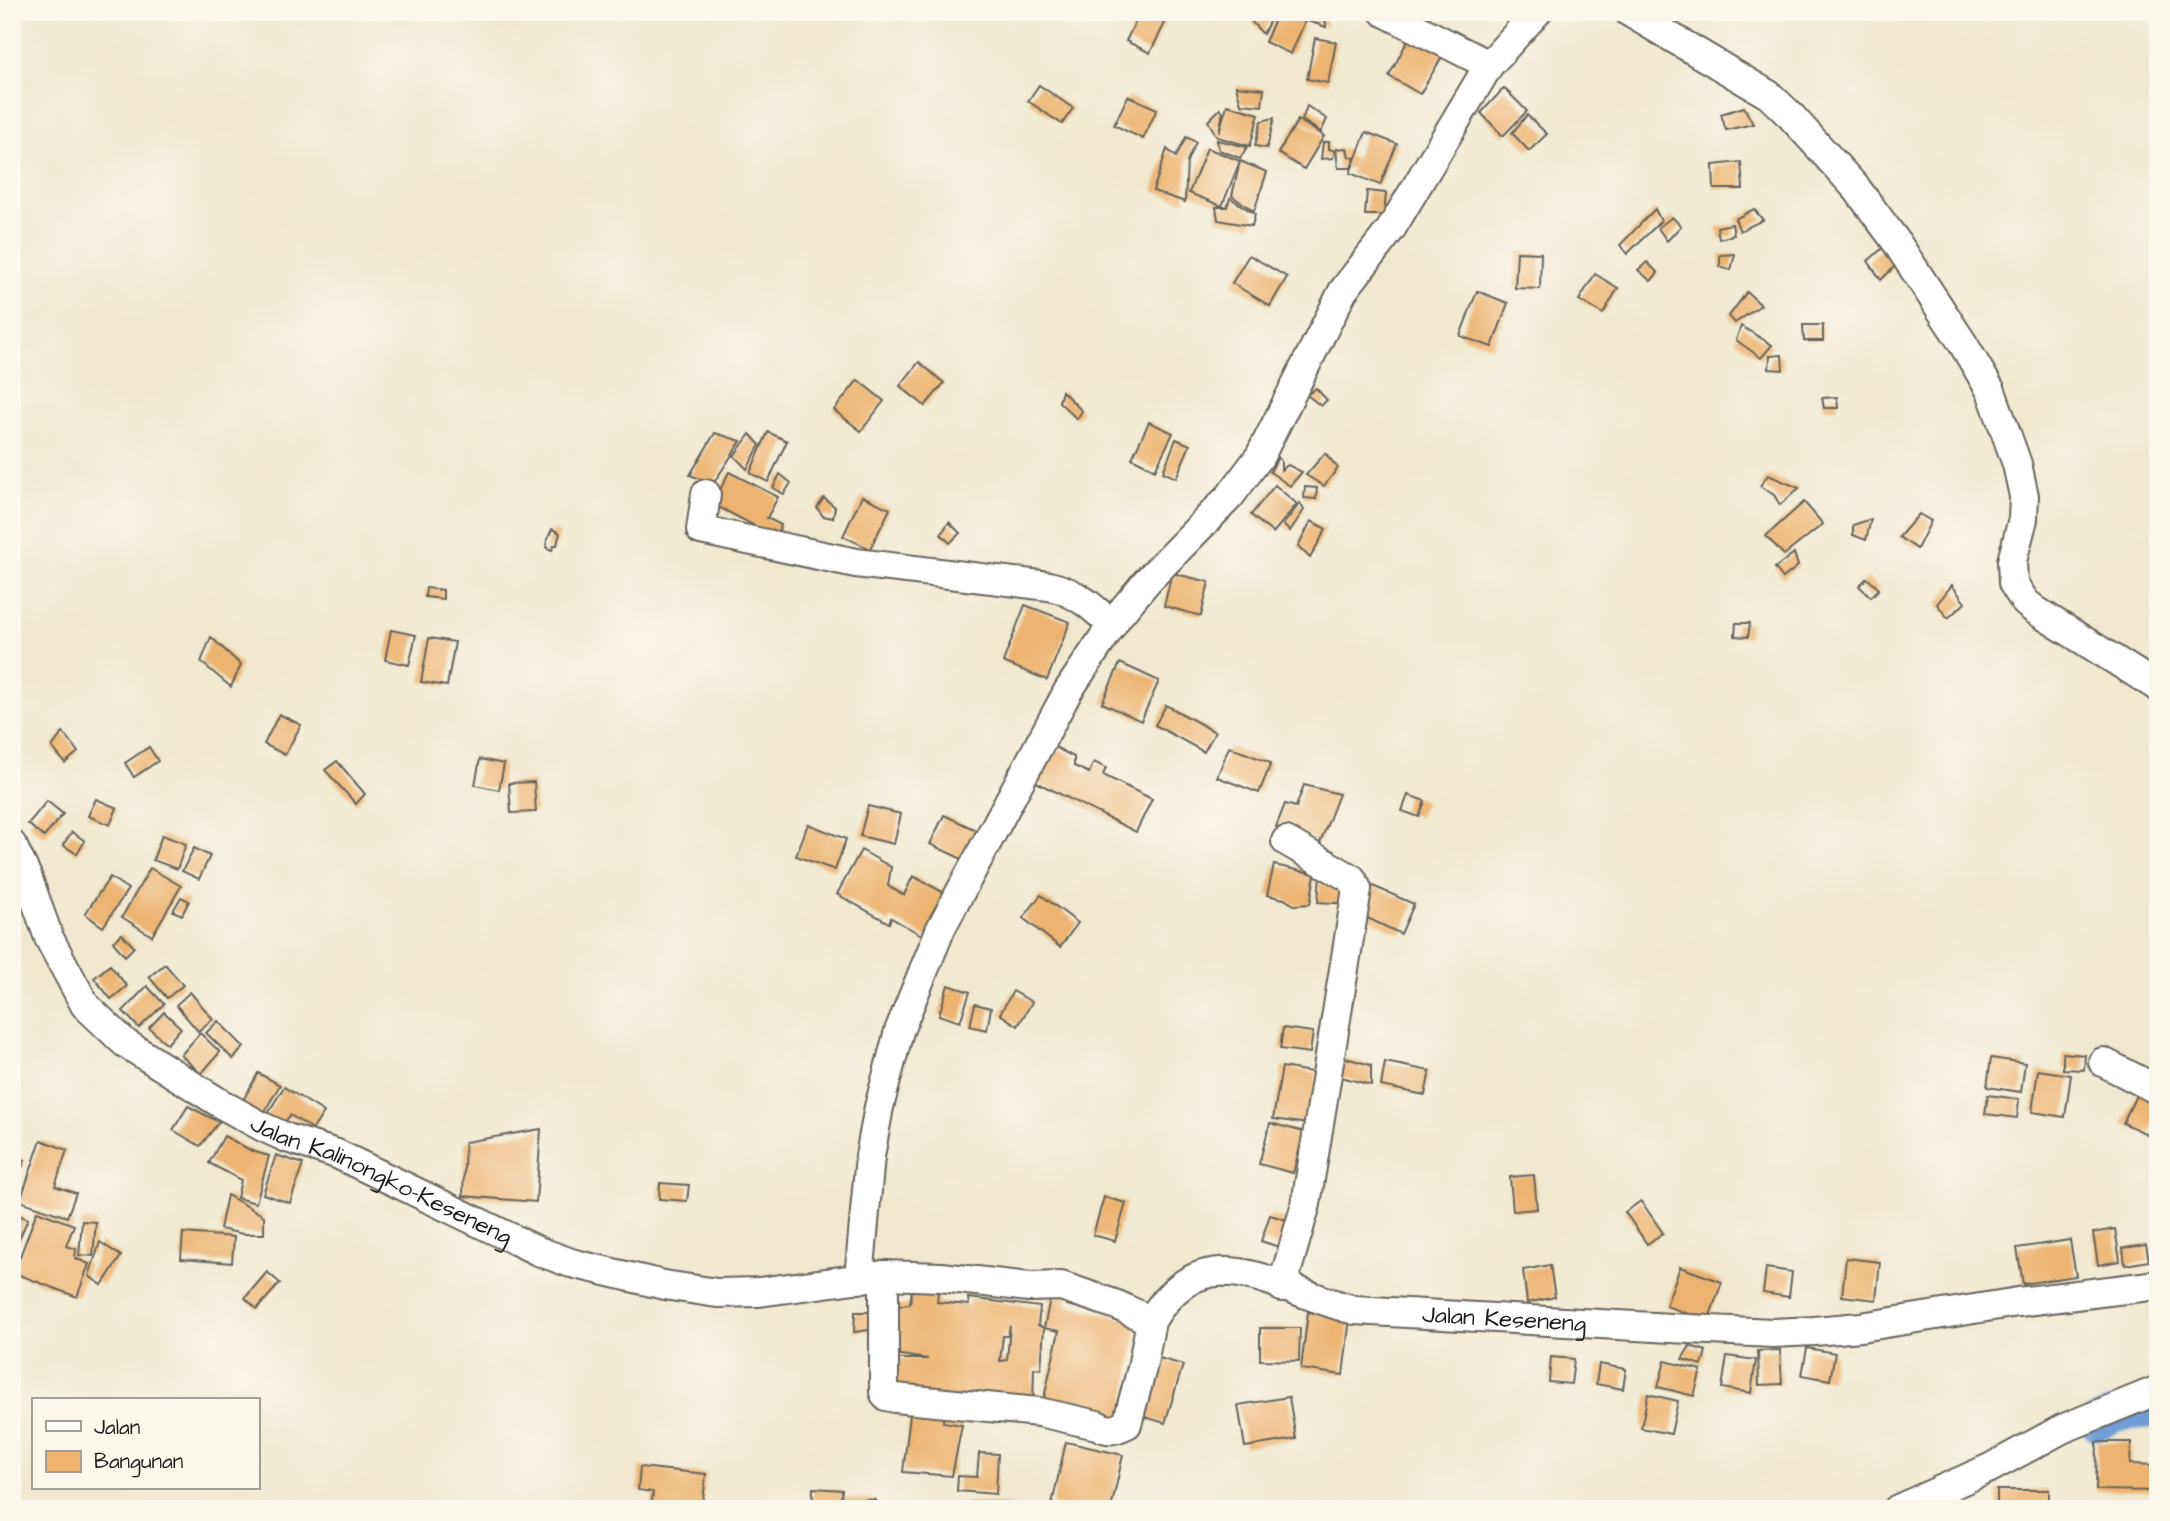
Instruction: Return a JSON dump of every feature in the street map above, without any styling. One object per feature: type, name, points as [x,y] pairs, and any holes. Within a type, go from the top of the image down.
[{"type":"street","points":[[1384,12],[1489,65]]},
{"type":"street","points":[[872,1277],[941,1278],[1029,1287],[1061,1286],[1117,1305],[1151,1321],[1142,1368],[1126,1424],[1115,1430],[1104,1430],[1097,1425],[1039,1412],[886,1396],[872,1277],[870,1156],[879,1107],[899,1031],[941,928],[1068,691],[1112,625],[1147,581],[1230,495],[1260,456],[1343,291],[1391,229],[1489,65],[1537,12]]},
{"type":"street","points":[[1629,12],[1769,95],[1857,189],[1895,240],[1991,391],[2017,464],[2024,496],[2023,519],[2012,561],[2013,583],[2025,602],[2035,610],[2158,687]]},
{"type":"street","points":[[706,494],[701,530],[856,563],[1069,590],[1112,625]]},
{"type":"street","points":[[1282,1287],[1306,1204],[1357,889],[1352,879],[1286,841]]},
{"type":"street","name":"Jalan Kalinongko-Keseneng","points":[[12,845],[27,876],[49,938],[85,1005],[125,1043],[263,1127],[286,1138],[337,1154],[538,1251],[571,1263],[664,1285],[717,1293],[759,1292],[872,1277]]},
{"type":"street","points":[[2103,1062],[2158,1090]]},
{"type":"street","name":"Jalan Keseneng","points":[[1151,1321],[1174,1290],[1201,1275],[1230,1271],[1332,1305],[1367,1311],[1773,1332],[1861,1327],[2158,1285]]},
{"type":"street","points":[[1898,1509],[1990,1468],[2062,1429],[2158,1390]]},
{"type":"building","points":[[1140,12],[1165,23],[1150,53],[1126,41]]},
{"type":"building","points":[[1249,12],[1273,14],[1263,34],[1247,17]]},
{"type":"building","points":[[1278,12],[1309,12],[1291,54],[1265,42]]},
{"type":"building","points":[[1310,12],[1325,12],[1326,27],[1308,21]]},
{"type":"building","points":[[1410,36],[1446,50],[1420,94],[1389,76]]},
{"type":"building","points":[[1315,38],[1336,42],[1328,83],[1307,79]]},
{"type":"building","points":[[1039,85],[1073,108],[1062,124],[1028,101]]},
{"type":"building","points":[[1236,86],[1264,89],[1262,106],[1241,104]]},
{"type":"building","points":[[1504,88],[1527,111],[1503,136],[1481,113]]},
{"type":"building","points":[[1128,96],[1157,109],[1143,139],[1114,125]]},
{"type":"building","points":[[1227,105],[1259,114],[1250,146],[1217,137],[1208,121],[1220,109],[1223,112],[1219,132]]},
{"type":"building","points":[[1307,106],[1327,119],[1321,132],[1302,120]]},
{"type":"building","points":[[1744,107],[1753,124],[1726,130],[1721,114]]},
{"type":"building","points":[[1527,115],[1547,134],[1529,151],[1512,133]]},
{"type":"building","points":[[1274,118],[1267,148],[1255,146],[1261,121]]},
{"type":"building","points":[[1298,120],[1324,136],[1304,169],[1278,153]]},
{"type":"building","points":[[1366,132],[1397,144],[1380,185],[1350,173]]},
{"type":"building","points":[[1186,137],[1196,142],[1187,161],[1185,202],[1153,191],[1167,149],[1176,157]]},
{"type":"building","points":[[1217,140],[1247,147],[1240,158],[1219,150]]},
{"type":"building","points":[[1323,142],[1329,142],[1329,149],[1335,151],[1333,158],[1321,159]]},
{"type":"building","points":[[1207,148],[1240,161],[1222,206],[1189,193]]},
{"type":"building","points":[[1347,148],[1349,157],[1355,158],[1351,168],[1338,168],[1336,149]]},
{"type":"building","points":[[1240,161],[1267,172],[1254,211],[1232,196]]},
{"type":"building","points":[[1741,162],[1743,189],[1714,189],[1713,165]]},
{"type":"building","points":[[1367,191],[1386,193],[1384,215],[1365,215]]},
{"type":"building","points":[[1230,198],[1255,214],[1252,226],[1218,220],[1216,207],[1227,207]]},
{"type":"building","points":[[1655,209],[1661,221],[1627,254],[1620,245]]},
{"type":"building","points":[[1754,209],[1763,220],[1740,231],[1735,219]]},
{"type":"building","points":[[1672,217],[1681,226],[1667,241],[1658,228]]},
{"type":"building","points":[[1732,224],[1734,235],[1719,239],[1717,227]]},
{"type":"building","points":[[1886,245],[1901,260],[1881,280],[1868,261]]},
{"type":"building","points":[[1517,252],[1541,253],[1540,289],[1515,288]]},
{"type":"building","points":[[1735,254],[1731,270],[1720,267],[1720,255]]},
{"type":"building","points":[[1249,255],[1287,277],[1270,306],[1232,283]]},
{"type":"building","points":[[1647,262],[1658,273],[1651,281],[1638,270]]},
{"type":"building","points":[[1595,274],[1618,288],[1603,314],[1579,300]]},
{"type":"building","points":[[1477,291],[1508,303],[1492,347],[1460,336]]},
{"type":"building","points":[[1747,292],[1761,305],[1735,323],[1729,316]]},
{"type":"building","points":[[1803,325],[1823,325],[1823,341],[1804,341]]},
{"type":"building","points":[[1741,326],[1772,345],[1761,358],[1736,340]]},
{"type":"building","points":[[1782,355],[1783,370],[1769,369],[1770,356]]},
{"type":"building","points":[[919,362],[944,383],[925,406],[900,386]]},
{"type":"building","points":[[858,380],[884,401],[861,431],[834,410]]},
{"type":"building","points":[[1316,388],[1327,400],[1321,406],[1307,395]]},
{"type":"building","points":[[1062,391],[1082,411],[1077,419],[1059,402]]},
{"type":"building","points":[[1837,397],[1838,408],[1824,408],[1822,398]]},
{"type":"building","points":[[1149,422],[1173,433],[1155,470],[1132,458]]},
{"type":"building","points":[[768,432],[787,441],[768,482],[750,473]]},
{"type":"building","points":[[715,433],[741,441],[713,484],[690,475]]},
{"type":"building","points":[[750,434],[760,445],[747,469],[734,456]]},
{"type":"building","points":[[1176,439],[1190,445],[1176,478],[1163,472]]},
{"type":"building","points":[[1325,453],[1338,468],[1324,486],[1306,475]]},
{"type":"building","points":[[1278,457],[1281,470],[1288,465],[1302,472],[1290,486],[1270,472]]},
{"type":"building","points":[[729,472],[778,497],[767,518],[781,525],[776,537],[713,504]]},
{"type":"building","points":[[780,474],[791,483],[784,494],[773,488]]},
{"type":"building","points":[[1768,475],[1799,488],[1780,505],[1774,495],[1760,486]]},
{"type":"building","points":[[1275,485],[1297,504],[1273,533],[1251,515]]},
{"type":"building","points":[[1305,487],[1317,488],[1316,499],[1304,498]]},
{"type":"building","points":[[862,496],[890,509],[870,549],[843,536]]},
{"type":"building","points":[[824,498],[835,507],[833,518],[823,516],[817,508]]},
{"type":"building","points":[[1804,502],[1823,524],[1784,555],[1766,536]]},
{"type":"building","points":[[1300,503],[1304,510],[1290,531],[1283,525]]},
{"type":"building","points":[[1919,514],[1931,521],[1917,549],[1899,537]]},
{"type":"building","points":[[1871,519],[1866,540],[1853,535],[1853,525]]},
{"type":"building","points":[[1311,521],[1326,529],[1310,558],[1298,546]]},
{"type":"building","points":[[949,522],[960,533],[950,543],[941,534]]},
{"type":"building","points":[[552,529],[560,533],[557,545],[554,545],[552,550],[547,548],[547,540]]},
{"type":"building","points":[[1794,553],[1798,566],[1783,578],[1775,568]]},
{"type":"building","points":[[1172,573],[1209,582],[1201,616],[1164,606]]},
{"type":"building","points":[[1867,578],[1879,589],[1871,597],[1859,586]]},
{"type":"building","points":[[1952,585],[1965,603],[1948,618],[1937,604]]},
{"type":"building","points":[[426,588],[443,590],[443,599],[425,597]]},
{"type":"building","points":[[1025,605],[1070,622],[1047,680],[1003,662]]},
{"type":"building","points":[[1736,623],[1750,623],[1748,637],[1735,636]]},
{"type":"building","points":[[391,630],[416,635],[409,665],[385,660]]},
{"type":"building","points":[[211,637],[241,665],[231,687],[201,662]]},
{"type":"building","points":[[429,638],[455,642],[447,686],[421,682]]},
{"type":"building","points":[[1120,663],[1159,681],[1141,721],[1102,703]]},
{"type":"building","points":[[1166,705],[1215,732],[1204,752],[1155,725]]},
{"type":"building","points":[[279,714],[301,725],[285,755],[264,744]]},
{"type":"building","points":[[63,732],[78,752],[65,763],[52,747]]},
{"type":"building","points":[[1051,745],[1074,757],[1074,766],[1089,773],[1094,762],[1106,768],[1103,775],[1152,799],[1136,832],[1034,781]]},
{"type":"building","points":[[149,747],[158,761],[134,777],[125,763]]},
{"type":"building","points":[[1229,747],[1271,763],[1259,793],[1217,777]]},
{"type":"building","points":[[480,759],[504,764],[499,790],[475,785]]},
{"type":"building","points":[[337,761],[365,794],[356,804],[325,770]]},
{"type":"building","points":[[534,782],[536,812],[511,813],[509,783]]},
{"type":"building","points":[[1304,785],[1339,794],[1320,843],[1276,827],[1285,804],[1296,807]]},
{"type":"building","points":[[1408,795],[1425,801],[1419,817],[1402,811]]},
{"type":"building","points":[[96,799],[117,808],[110,825],[88,816]]},
{"type":"building","points":[[47,801],[63,814],[44,837],[28,824]]},
{"type":"building","points":[[868,806],[901,814],[894,844],[860,836]]},
{"type":"building","points":[[944,815],[978,831],[964,860],[930,844]]},
{"type":"building","points":[[808,824],[846,839],[835,870],[796,856]]},
{"type":"building","points":[[72,832],[85,841],[77,854],[63,845]]},
{"type":"building","points":[[162,835],[186,844],[177,869],[153,860]]},
{"type":"building","points":[[194,848],[210,856],[199,879],[182,871]]},
{"type":"building","points":[[861,850],[891,867],[888,886],[904,895],[913,876],[950,896],[927,938],[891,918],[889,923],[837,894]]},
{"type":"building","points":[[1274,865],[1315,874],[1310,904],[1294,905],[1284,899],[1267,895]]},
{"type":"building","points":[[150,868],[181,886],[152,936],[122,917]]},
{"type":"building","points":[[1320,874],[1338,875],[1350,904],[1318,902]]},
{"type":"building","points":[[110,877],[128,889],[103,927],[85,914]]},
{"type":"building","points":[[1366,883],[1414,904],[1401,934],[1363,916]]},
{"type":"building","points":[[1041,895],[1078,923],[1060,947],[1023,918]]},
{"type":"building","points":[[181,897],[189,901],[182,915],[173,911]]},
{"type":"building","points":[[122,934],[134,947],[125,956],[113,942]]},
{"type":"building","points":[[165,964],[183,985],[167,998],[149,977]]},
{"type":"building","points":[[110,965],[127,986],[111,999],[94,978]]},
{"type":"building","points":[[948,985],[970,992],[960,1022],[939,1015]]},
{"type":"building","points":[[147,986],[164,1004],[139,1028],[123,1011]]},
{"type":"building","points":[[1013,991],[1032,1002],[1018,1026],[1000,1014]]},
{"type":"building","points":[[190,992],[213,1019],[198,1031],[176,1005]]},
{"type":"building","points":[[975,1004],[991,1008],[987,1030],[970,1026]]},
{"type":"building","points":[[164,1012],[181,1028],[167,1044],[149,1028]]},
{"type":"building","points":[[218,1021],[244,1047],[233,1059],[206,1033]]},
{"type":"building","points":[[1283,1028],[1313,1032],[1310,1053],[1280,1049]]},
{"type":"building","points":[[200,1033],[220,1052],[201,1074],[181,1055]]},
{"type":"building","points":[[2063,1053],[2085,1055],[2084,1070],[2063,1069]]},
{"type":"building","points":[[1342,1057],[1371,1065],[1371,1085],[1337,1076]]},
{"type":"building","points":[[1991,1058],[2025,1063],[2021,1092],[1987,1087]]},
{"type":"building","points":[[1385,1062],[1430,1071],[1425,1095],[1381,1086]]},
{"type":"building","points":[[1282,1067],[1317,1073],[1308,1124],[1273,1119]]},
{"type":"building","points":[[2038,1070],[2071,1075],[2065,1117],[2032,1112]]},
{"type":"building","points":[[258,1073],[280,1085],[262,1116],[241,1104]]},
{"type":"building","points":[[284,1087],[324,1112],[313,1129],[290,1115],[281,1128],[265,1118]]},
{"type":"building","points":[[2139,1089],[2158,1097],[2158,1115],[2149,1135],[2123,1123]]},
{"type":"building","points":[[1988,1095],[2019,1099],[2017,1118],[1985,1114]]},
{"type":"building","points":[[188,1106],[219,1122],[200,1146],[173,1130]]},
{"type":"building","points":[[1270,1123],[1304,1132],[1293,1173],[1259,1164]]},
{"type":"building","points":[[541,1129],[536,1202],[463,1196],[465,1142]]},
{"type":"building","points":[[224,1136],[252,1151],[269,1156],[256,1203],[237,1198],[241,1180],[209,1163]]},
{"type":"building","points":[[41,1140],[67,1150],[55,1186],[76,1193],[67,1217],[20,1201]]},
{"type":"building","points":[[12,1155],[25,1160],[12,1191]]},
{"type":"building","points":[[276,1155],[303,1164],[290,1203],[263,1194]]},
{"type":"building","points":[[1534,1175],[1537,1209],[1513,1211],[1510,1177]]},
{"type":"building","points":[[660,1183],[689,1185],[687,1201],[659,1199]]},
{"type":"building","points":[[227,1195],[264,1216],[264,1234],[243,1234],[220,1229]]},
{"type":"building","points":[[1104,1197],[1126,1203],[1115,1241],[1093,1235]]},
{"type":"building","points":[[1641,1201],[1663,1233],[1647,1244],[1625,1212]]},
{"type":"building","points":[[37,1211],[74,1225],[66,1246],[76,1249],[75,1258],[89,1264],[77,1297],[14,1273]]},
{"type":"building","points":[[12,1212],[28,1219],[18,1241],[12,1239]]},
{"type":"building","points":[[1270,1215],[1290,1221],[1282,1248],[1261,1241]]},
{"type":"building","points":[[82,1221],[96,1222],[93,1256],[79,1255]]},
{"type":"building","points":[[2115,1229],[2120,1261],[2098,1265],[2093,1233]]},
{"type":"building","points":[[183,1233],[234,1237],[232,1263],[181,1259]]},
{"type":"building","points":[[2070,1240],[2076,1276],[2023,1284],[2017,1248]]},
{"type":"building","points":[[100,1242],[121,1256],[102,1285],[89,1276]]},
{"type":"building","points":[[2146,1245],[2149,1261],[2125,1265],[2123,1248]]},
{"type":"building","points":[[1846,1258],[1880,1262],[1876,1300],[1842,1296]]},
{"type":"building","points":[[1550,1265],[1555,1297],[1527,1303],[1523,1270]]},
{"type":"building","points":[[1680,1267],[1722,1282],[1708,1321],[1666,1306]]},
{"type":"building","points":[[1766,1268],[1792,1272],[1789,1297],[1763,1293]]},
{"type":"building","points":[[267,1272],[280,1283],[257,1309],[245,1298]]},
{"type":"building","points":[[912,1289],[938,1292],[937,1302],[969,1305],[968,1298],[1040,1307],[1038,1325],[1044,1328],[1041,1369],[1034,1368],[1033,1406],[888,1394],[890,1359],[928,1359],[886,1353],[892,1307],[910,1304]],"holes":[[[1010,1326],[1007,1360],[1000,1361],[1003,1336],[1008,1336]]]},
{"type":"building","points":[[1066,1293],[1067,1305],[1138,1322],[1123,1416],[1111,1422],[1042,1407],[1059,1331],[1044,1328],[1051,1294]]},
{"type":"building","points":[[855,1312],[876,1312],[877,1329],[854,1332]]},
{"type":"building","points":[[1308,1312],[1350,1318],[1343,1375],[1301,1369]]},
{"type":"building","points":[[1260,1328],[1300,1328],[1299,1361],[1260,1360]]},
{"type":"building","points":[[1690,1346],[1706,1351],[1702,1365],[1682,1359]]},
{"type":"building","points":[[1807,1348],[1835,1353],[1830,1380],[1802,1375]]},
{"type":"building","points":[[1780,1350],[1782,1384],[1759,1385],[1758,1351]]},
{"type":"building","points":[[1152,1356],[1183,1365],[1165,1423],[1135,1414]]},
{"type":"building","points":[[1727,1356],[1756,1360],[1751,1393],[1722,1388]]},
{"type":"building","points":[[1551,1357],[1574,1359],[1571,1384],[1549,1382]]},
{"type":"building","points":[[1665,1361],[1701,1370],[1694,1396],[1658,1387]]},
{"type":"building","points":[[1599,1364],[1626,1369],[1623,1389],[1596,1384]]},
{"type":"building","points":[[1648,1394],[1678,1401],[1671,1434],[1641,1428]]},
{"type":"building","points":[[1289,1397],[1296,1439],[1245,1447],[1238,1405]]},
{"type":"building","points":[[911,1407],[944,1408],[943,1422],[962,1425],[952,1476],[903,1472]]},
{"type":"building","points":[[1066,1442],[1123,1455],[1111,1509],[1071,1509],[1052,1504]]},
{"type":"building","points":[[2097,1442],[2131,1442],[2130,1464],[2158,1465],[2158,1491],[2096,1490]]},
{"type":"building","points":[[979,1453],[998,1454],[996,1494],[957,1491],[958,1476],[977,1477]]},
{"type":"building","points":[[640,1467],[706,1474],[702,1509],[651,1509],[653,1492],[638,1490]]},
{"type":"building","points":[[813,1488],[842,1490],[841,1498],[875,1500],[874,1509],[812,1509]]},
{"type":"building","points":[[1997,1490],[2049,1490],[2049,1509],[1997,1509]]},
{"type":"building","points":[[971,1502],[1011,1505],[1011,1509],[971,1509]]},
{"type":"waterway","points":[[2097,1423],[2116,1414],[2158,1410]]}]
